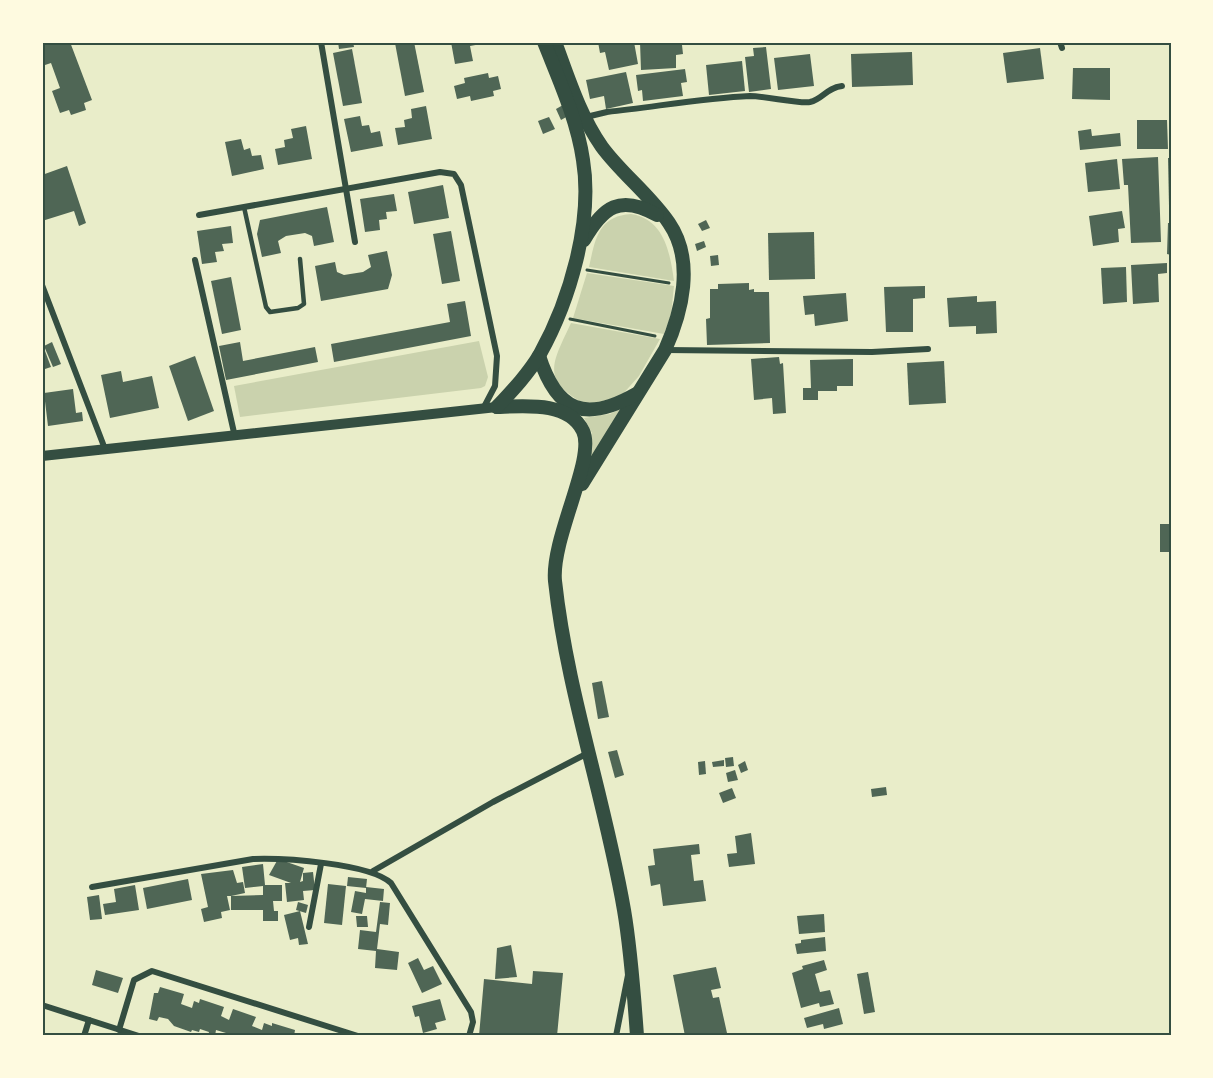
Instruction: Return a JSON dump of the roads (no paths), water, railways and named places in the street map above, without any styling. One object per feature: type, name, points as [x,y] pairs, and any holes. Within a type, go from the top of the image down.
[{"type":"main road","points":[[544,42],[579,119],[669,223],[678,241],[684,285],[681,308],[667,345],[570,504]]},
{"type":"main road","points":[[490,407],[539,356],[558,317],[573,268],[585,215],[585,177],[579,119],[555,42]]},
{"type":"main road","points":[[576,252],[596,220],[617,206],[642,207],[669,223]]},
{"type":"main road","points":[[539,356],[562,406],[580,424],[586,445],[586,455],[559,537],[554,573],[561,630],[620,891],[631,958],[638,1036]]},
{"type":"main road","points":[[490,407],[562,406],[598,410],[615,406],[638,393]]},
{"type":"street","points":[[321,42],[355,242]]},
{"type":"street","points":[[579,119],[608,112],[748,96],[806,102],[831,88],[842,86]]},
{"type":"street","points":[[42,456],[235,437],[490,407],[495,386],[497,356],[459,180],[454,174],[440,172],[199,215]]},
{"type":"street","points":[[195,260],[235,437]]},
{"type":"street","points":[[42,285],[105,449]]},
{"type":"street","points":[[667,345],[872,352],[928,349]]},
{"type":"street","points":[[373,871],[493,802],[589,753]]},
{"type":"street","points":[[92,887],[253,859],[373,871],[391,883],[471,1012],[472,1022],[469,1036]]},
{"type":"street","points":[[309,927],[321,864]]},
{"type":"street","points":[[616,1036],[631,958]]},
{"type":"street","points":[[119,1030],[134,980],[152,971],[358,1036]]},
{"type":"street","points":[[42,1005],[139,1036]]},
{"type":"street","points":[[84,1036],[89,1020]]},
{"type":"lane","points":[[244,207],[266,307],[270,312],[297,308],[304,304],[300,259]]}]
